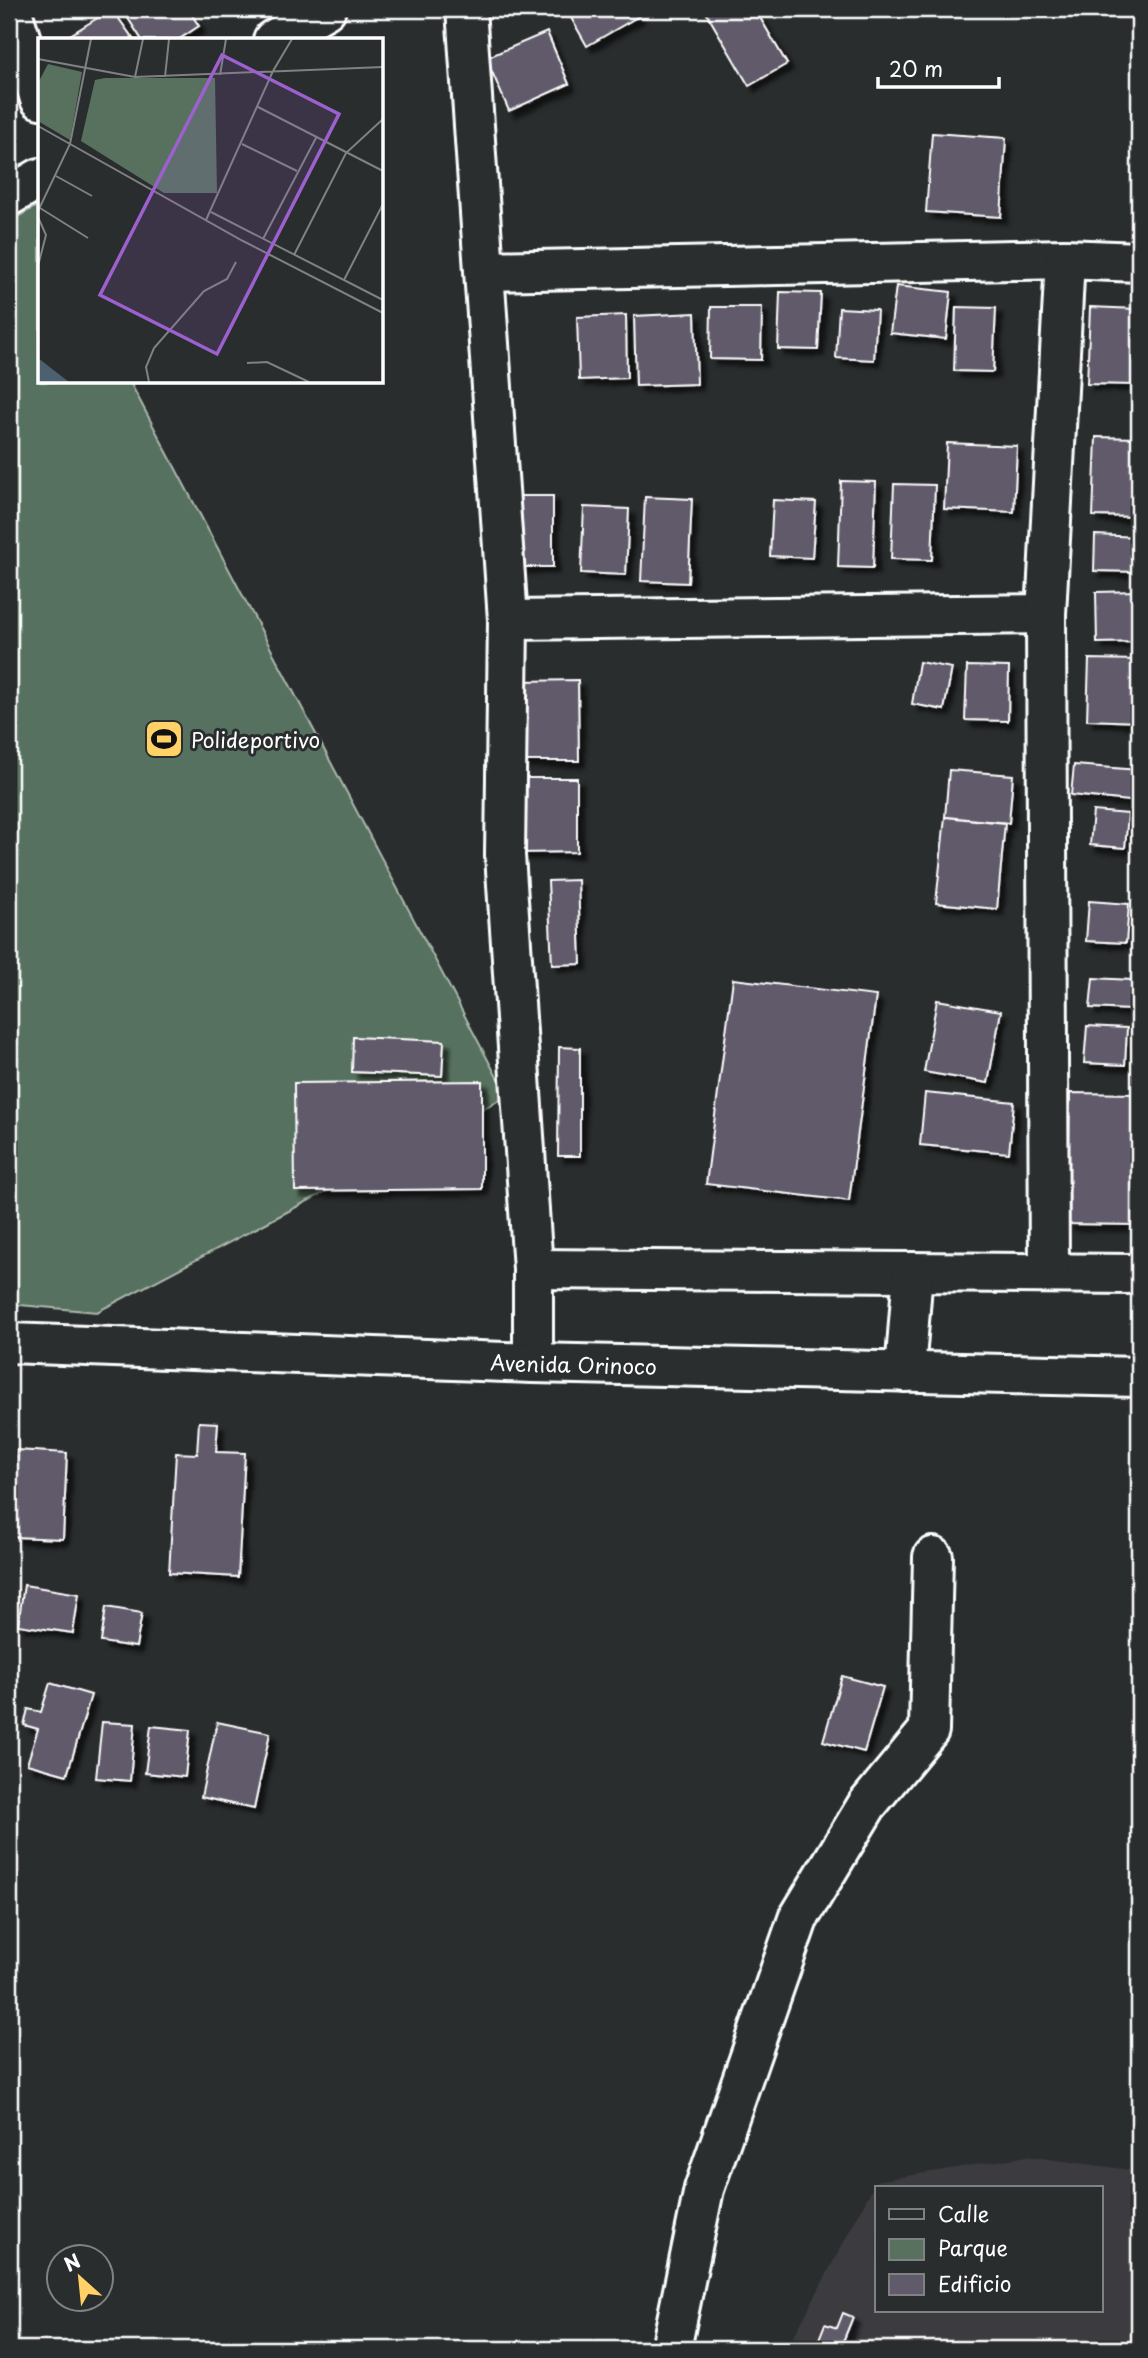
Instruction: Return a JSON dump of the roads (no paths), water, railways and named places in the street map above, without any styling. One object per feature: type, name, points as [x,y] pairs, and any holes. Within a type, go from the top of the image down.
[{"type":"street","points":[[11,9],[38,93]]},
{"type":"street","points":[[276,38],[326,9]]},
{"type":"street","points":[[466,9],[508,620],[505,855],[533,1269],[533,1363]]},
{"type":"street","points":[[9,196],[38,179]]},
{"type":"street","points":[[486,271],[1065,258],[1139,262]]},
{"type":"street","points":[[1049,1273],[1046,614],[1065,258]]},
{"type":"street","points":[[508,620],[1046,614]]},
{"type":"street","points":[[533,1269],[1139,1274]]},
{"type":"street","points":[[905,1372],[914,1272]]},
{"type":"street","name":"Avenida Orinoco","points":[[9,1343],[533,1363],[1139,1377]]},
{"type":"street","points":[[671,2349],[704,2189],[798,1919],[867,1805],[929,1730],[933,1557]]},
{"type":"place","name":"Polideportivo","points":[[164,739]]}]
